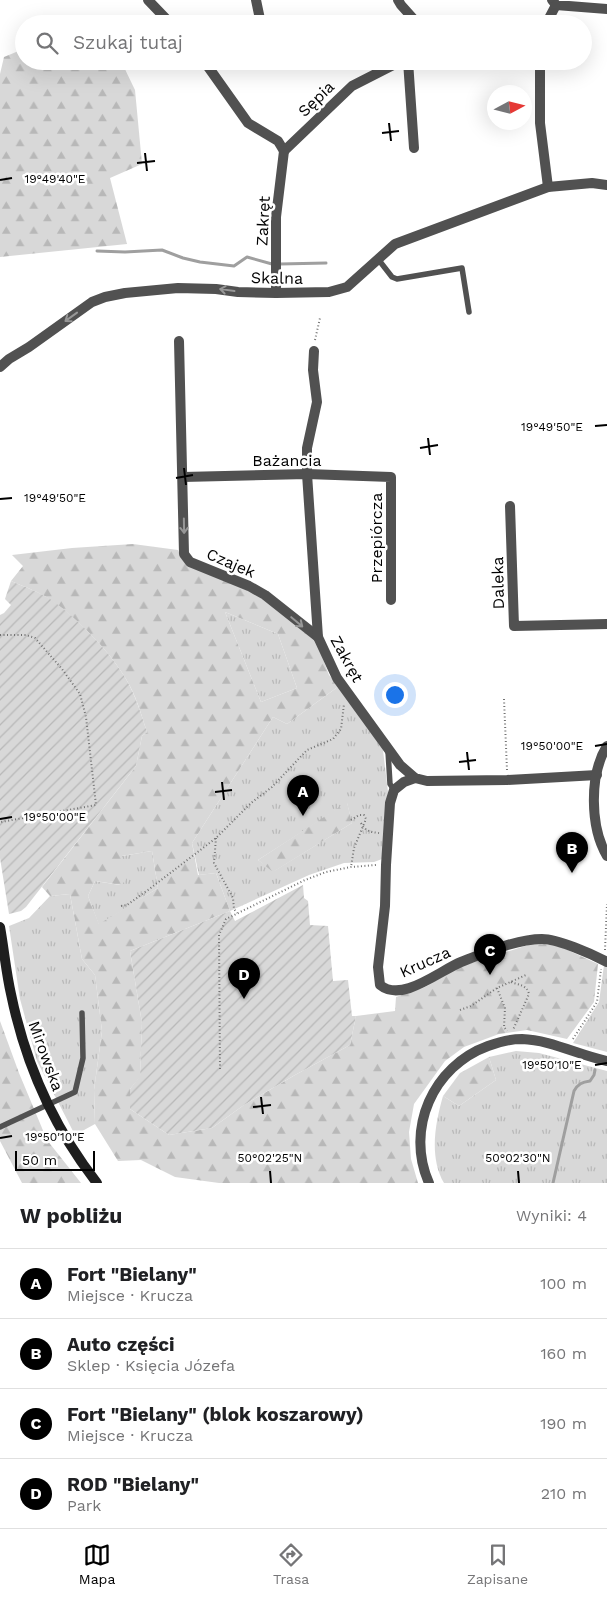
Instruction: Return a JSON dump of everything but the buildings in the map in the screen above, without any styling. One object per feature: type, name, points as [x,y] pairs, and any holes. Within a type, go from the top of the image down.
[{"type":"main road","name":"Mirowska","points":[[0,927],[10,993],[31,1065],[48,1104],[97,1183]]},
{"type":"street","points":[[148,0],[162,15]]},
{"type":"street","points":[[256,0],[259,15]]},
{"type":"street","points":[[398,0],[409,15]]},
{"type":"street","points":[[549,15],[554,2],[607,9]]},
{"type":"street","points":[[210,70],[248,123],[278,140],[284,151]]},
{"type":"street","name":"Sępia","points":[[284,151],[352,86],[383,70]]},
{"type":"street","points":[[409,70],[414,148]]},
{"type":"street","points":[[539,70],[540,123],[548,187]]},
{"type":"street","name":"Zakręt","points":[[276,293],[276,218],[284,151]]},
{"type":"street","name":"Skalna","points":[[0,367],[92,302],[105,297],[178,288],[216,289],[238,292],[322,293],[347,287],[395,244],[548,187],[592,183],[607,185]]},
{"type":"street","name":"Czajek","points":[[179,341],[184,554],[190,562],[249,586],[265,595],[318,637]]},
{"type":"street","name":"Zakręt","points":[[314,351],[313,370],[317,402],[307,448],[307,474],[318,637],[337,678],[400,765],[416,778]]},
{"type":"street","name":"Bażancia","points":[[183,477],[307,474],[391,477]]},
{"type":"street","name":"Przepiórcza","points":[[391,477],[391,600]]},
{"type":"street","name":"Daleka","points":[[510,506],[514,626],[607,624]]},
{"type":"street","points":[[607,746],[597,775],[594,792],[596,827],[607,856]]},
{"type":"street","points":[[394,790],[404,782],[416,778],[426,781],[507,780],[597,775]]},
{"type":"street","name":"Krucza","points":[[394,790],[390,802],[385,906],[378,967],[380,985],[391,991],[404,990],[433,978],[458,963],[526,940],[554,940],[604,963]]},
{"type":"street","points":[[429,1183],[422,1166],[420,1144],[423,1115],[434,1090],[457,1062],[481,1048],[521,1039],[542,1042],[607,1061]]},
{"type":"lane","points":[[378,259],[392,277],[397,279],[462,268],[469,312]]},
{"type":"lane","points":[[388,749],[390,784],[394,790]]},
{"type":"lane","points":[[0,1127],[75,1092],[83,1058],[82,1013]]},
{"type":"path","points":[[314,351],[320,318]]},
{"type":"path","points":[[0,635],[26,635],[35,638],[62,669],[80,694],[86,717],[96,804],[0,822],[0,818]]},
{"type":"path","points":[[120,906],[127,905],[216,838],[251,803],[272,787],[307,750],[333,739],[340,729],[347,692]]},
{"type":"path","points":[[504,699],[507,780]]},
{"type":"path","points":[[351,820],[364,815],[366,819],[354,848],[351,867]]},
{"type":"path","points":[[361,823],[367,831],[388,832]]},
{"type":"path","points":[[216,838],[214,863],[233,898],[234,909],[237,913]]},
{"type":"path","points":[[220,1069],[219,935],[226,919],[305,880],[326,872],[351,867],[386,865]]},
{"type":"path","points":[[574,1038],[597,1002],[604,963],[607,904]]},
{"type":"path","points":[[460,1010],[471,1006],[497,988],[526,975]]},
{"type":"path","points":[[511,982],[525,986],[529,994],[513,1030],[512,1040]]},
{"type":"path","points":[[497,988],[505,1008],[504,1027],[512,1040]]},
{"type":"green space","points":[[15,52],[15,70],[125,70],[135,90],[142,164],[110,178],[127,244],[0,257],[0,74],[4,57]]},
{"type":"green space","points":[[133,544],[178,550],[182,559],[247,588],[273,604],[317,643],[329,675],[339,686],[287,724],[273,717],[192,843],[198,875],[216,873],[230,911],[130,951],[142,1023],[140,1077],[130,1089],[130,1109],[169,1135],[212,1128],[244,1105],[350,1045],[356,1016],[395,1011],[396,997],[425,987],[459,967],[528,945],[544,944],[561,947],[598,964],[594,1002],[567,1039],[527,1030],[499,1034],[464,1047],[445,1061],[414,1104],[409,1132],[411,1159],[418,1183],[219,1183],[175,1177],[141,1160],[118,1161],[95,1124],[94,1090],[102,1031],[95,975],[82,959],[70,894],[50,896],[42,887],[136,766],[142,736],[147,732],[130,685],[103,648],[72,616],[52,601],[37,592],[11,581],[23,566],[12,555],[72,548]],"holes":[[[225,612],[278,634],[297,688],[261,702]],[[152,851],[158,888],[99,924],[88,896],[95,881],[121,885],[126,880],[122,856]]]},
{"type":"green space","points":[[11,581],[38,592],[53,601],[72,616],[103,648],[130,685],[147,732],[142,736],[136,766],[26,907],[21,911],[9,914],[0,858],[0,615],[11,605],[5,599]]},
{"type":"green space","points":[[225,612],[278,634],[297,688],[261,702]]},
{"type":"green space","points":[[339,686],[383,750],[388,792],[382,859],[374,862],[344,863],[309,875],[230,911],[216,873],[199,875],[192,843],[273,717],[287,724]],"holes":[[[347,803],[352,823],[274,871],[258,860]]]},
{"type":"green space","points":[[347,802],[352,823],[273,872],[258,860]]},
{"type":"green space","points":[[152,851],[158,888],[99,925],[88,896],[95,881],[120,885],[122,856]]},
{"type":"green space","points":[[303,885],[304,898],[308,901],[310,925],[328,926],[333,981],[348,980],[352,1016],[356,1016],[350,1045],[244,1105],[212,1128],[169,1135],[130,1109],[130,1089],[140,1076],[142,1023],[130,951],[230,911],[235,921]]},
{"type":"green space","points":[[70,894],[82,959],[95,975],[102,1031],[94,1090],[95,1124],[75,1135],[37,1061],[20,999],[9,926],[29,918],[50,896]]},
{"type":"green space","points":[[604,965],[607,967],[607,1052],[573,1043],[599,1002]]},
{"type":"green space","points":[[0,1021],[47,1140],[81,1183],[22,1183],[0,1141]]},
{"type":"green space","points":[[516,1051],[539,1053],[607,1071],[607,1183],[444,1183],[439,1173],[435,1151],[436,1129],[443,1096],[459,1106],[496,1080],[489,1057]]},
{"type":"green space","points":[[489,1057],[496,1080],[459,1106],[443,1096],[460,1073]]},
{"type":"waterway","points":[[97,251],[162,250],[200,262],[234,266],[247,257],[272,264]]},
{"type":"waterway","points":[[280,264],[326,263]]},
{"type":"waterway","points":[[553,1183],[574,1091],[580,1084],[590,1081],[595,1070]]},
{"type":"place","name":"Fort \"Bielany\"","points":[[303,816]]},
{"type":"place","name":"Auto części","points":[[572,873]]},
{"type":"place","name":"Fort \"Bielany\" (blok koszarowy)","points":[[490,975]]},
{"type":"place","name":"ROD \"Bielany\"","points":[[244,999]]}]
